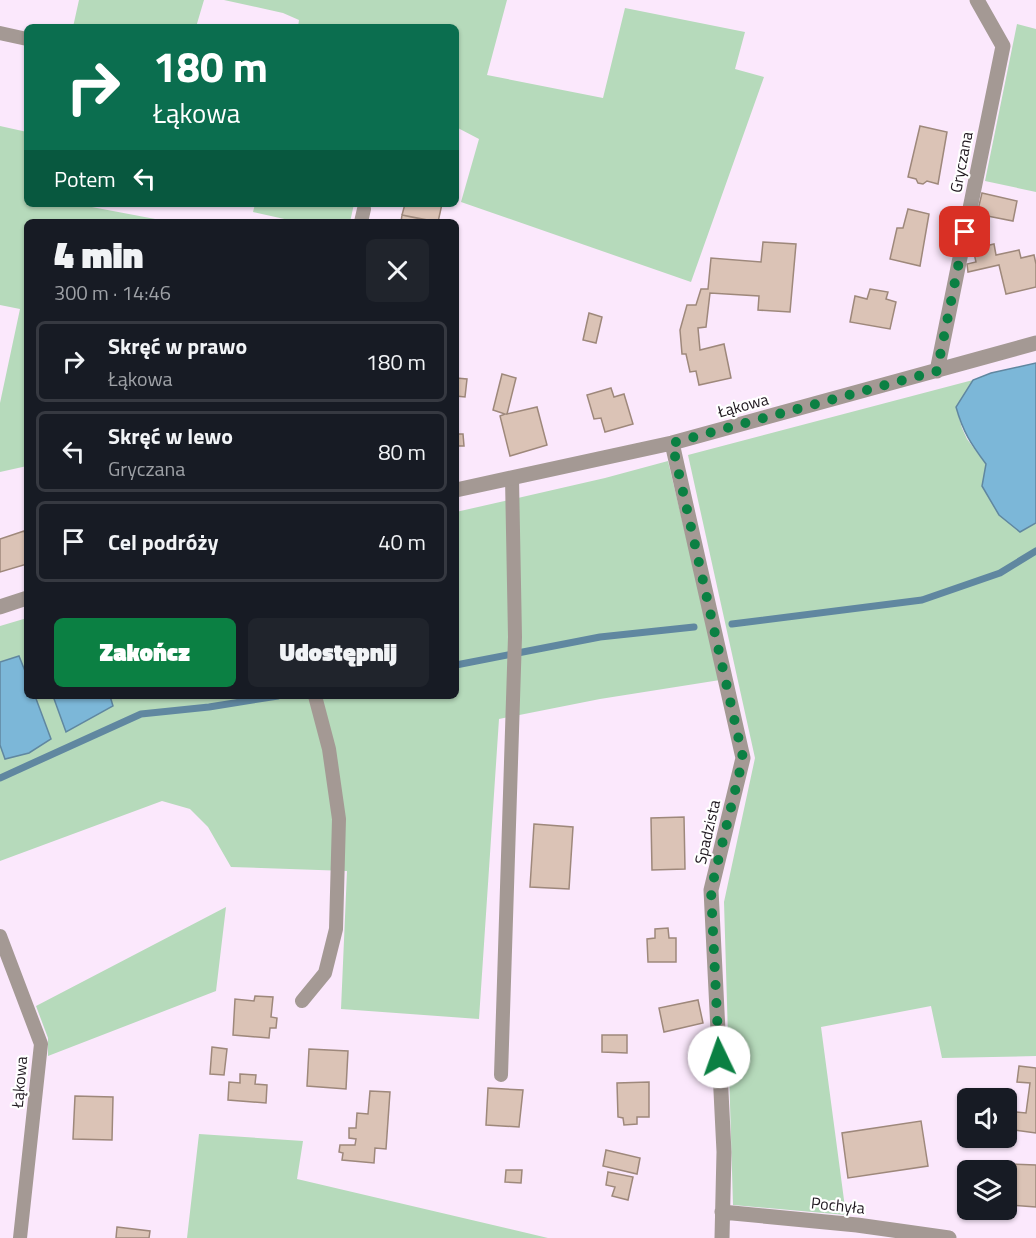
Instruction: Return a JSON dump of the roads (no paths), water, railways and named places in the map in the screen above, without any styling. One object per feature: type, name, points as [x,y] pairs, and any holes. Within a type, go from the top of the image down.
[{"type":"street","name":"Gryczana","points":[[937,371],[1003,46],[977,0]]},
{"type":"street","name":"Łąkowa","points":[[459,489],[672,443],[1036,343]]},
{"type":"street","name":"Spadzista","points":[[672,443],[743,758],[711,890],[724,1152],[722,1238]]},
{"type":"street","points":[[0,607],[24,599]]},
{"type":"street","name":"Pochyła","points":[[722,1212],[857,1225],[949,1238]]},
{"type":"lane","points":[[0,33],[24,38]]},
{"type":"lane","points":[[501,1075],[515,637],[512,478]]},
{"type":"lane","points":[[302,1001],[325,973],[336,929],[339,819],[329,749],[316,699]]},
{"type":"lane","name":"Łąkowa","points":[[0,936],[41,1044],[20,1238]]},
{"type":"water","points":[[1036,363],[1036,523],[1020,532],[999,515],[982,486],[986,464],[968,437],[956,407],[973,380],[991,373]]},
{"type":"water","points":[[19,656],[24,668],[24,699],[36,699],[51,739],[29,753],[5,759],[0,745],[0,662]]},
{"type":"water","points":[[54,699],[111,699],[113,706],[66,732]]},
{"type":"waterway","points":[[732,624],[922,600],[1000,573],[1036,551]]},
{"type":"waterway","points":[[459,664],[600,637],[694,627]]},
{"type":"waterway","points":[[0,778],[141,714],[259,699]]}]
